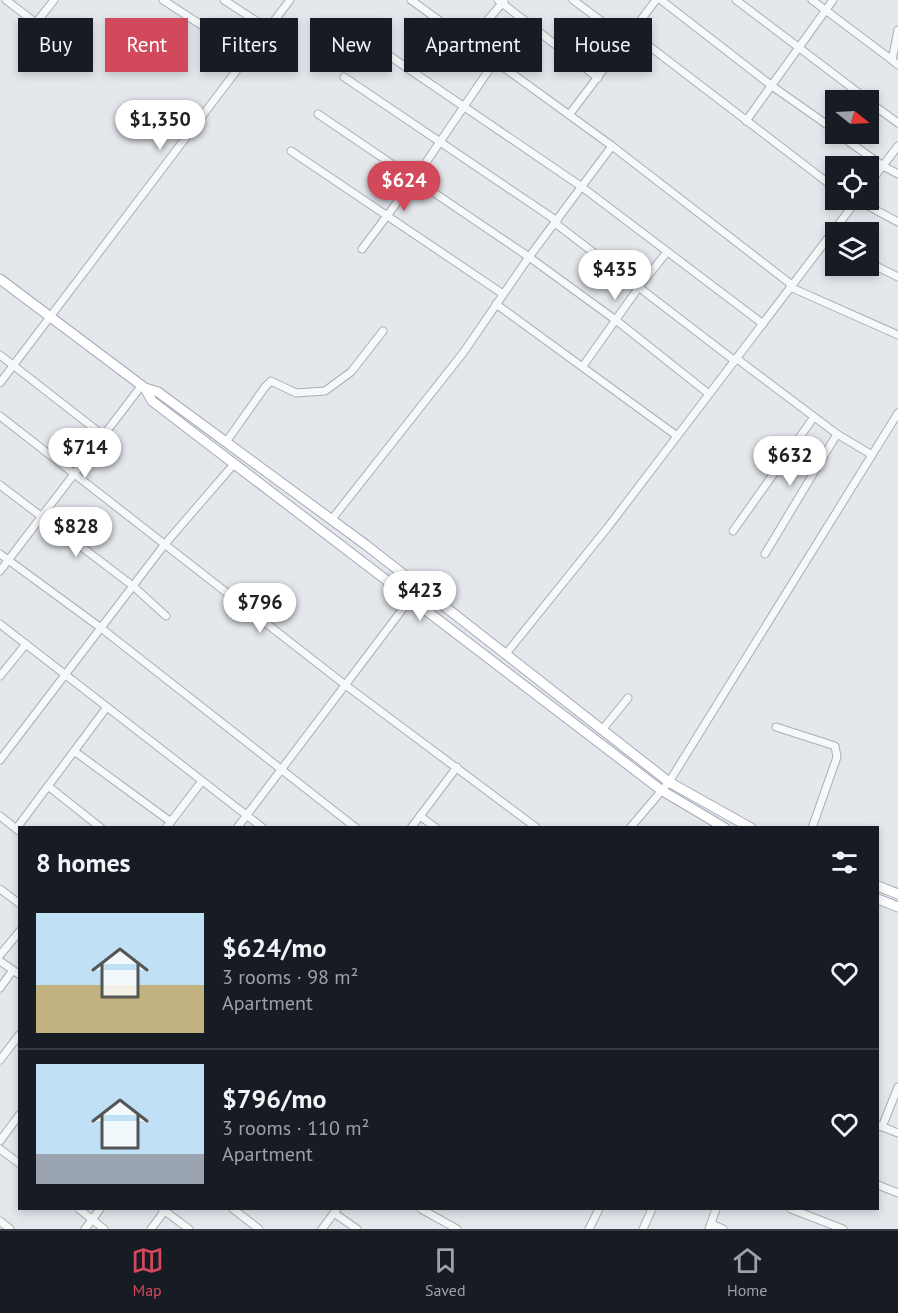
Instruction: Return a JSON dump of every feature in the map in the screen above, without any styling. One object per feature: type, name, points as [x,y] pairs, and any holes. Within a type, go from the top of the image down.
[{"type":"main road","points":[[0,279],[143,386],[158,392],[332,519],[669,782],[747,826]]},
{"type":"main road","points":[[143,386],[152,401],[661,790],[722,826]]},
{"type":"main road","points":[[879,886],[898,894]]},
{"type":"main road","points":[[879,899],[898,907]]},
{"type":"street","points":[[6,0],[36,23],[54,0]]},
{"type":"street","points":[[163,0],[200,24]]},
{"type":"street","points":[[175,8],[182,0]]},
{"type":"street","points":[[224,0],[252,18]]},
{"type":"street","points":[[275,18],[290,0]]},
{"type":"street","points":[[411,0],[436,18]]},
{"type":"street","points":[[573,0],[600,18]]},
{"type":"street","points":[[736,0],[853,90]]},
{"type":"street","points":[[812,0],[895,62]]},
{"type":"street","points":[[746,121],[833,0]]},
{"type":"street","points":[[488,18],[502,1],[598,78]]},
{"type":"street","points":[[643,18],[656,1],[825,124]]},
{"type":"street","points":[[895,62],[898,30]]},
{"type":"street","points":[[652,54],[825,181]]},
{"type":"street","points":[[392,57],[582,187],[763,324]]},
{"type":"street","points":[[0,383],[234,72]]},
{"type":"street","points":[[362,249],[414,180],[488,72]]},
{"type":"street","points":[[510,72],[612,146],[791,286],[898,335]]},
{"type":"street","points":[[569,115],[603,72]]},
{"type":"street","points":[[344,77],[556,222],[639,287],[837,434],[872,455]]},
{"type":"street","points":[[879,109],[898,123]]},
{"type":"street","points":[[318,114],[529,257],[617,321],[709,394]]},
{"type":"street","points":[[853,144],[898,174]]},
{"type":"street","points":[[332,519],[463,353],[529,257],[612,146]]},
{"type":"street","points":[[879,171],[898,146]]},
{"type":"street","points":[[291,151],[503,294]]},
{"type":"street","points":[[873,210],[898,222]]},
{"type":"street","points":[[505,655],[825,242]]},
{"type":"street","points":[[583,366],[667,252]]},
{"type":"street","points":[[879,268],[898,277]]},
{"type":"street","points":[[496,304],[677,436]]},
{"type":"street","points":[[226,442],[264,387],[272,381],[297,393],[325,391],[351,372],[383,331]]},
{"type":"street","points":[[0,355],[104,436]]},
{"type":"street","points":[[0,571],[143,386]]},
{"type":"street","points":[[632,826],[669,782],[898,414]]},
{"type":"street","points":[[0,416],[344,684],[534,826]]},
{"type":"street","points":[[733,531],[814,417]]},
{"type":"street","points":[[765,554],[837,434]]},
{"type":"street","points":[[0,760],[165,544],[234,464]]},
{"type":"street","points":[[0,485],[133,586],[166,616]]},
{"type":"street","points":[[0,554],[101,628],[353,826]]},
{"type":"street","points":[[238,826],[344,684],[411,598],[421,589]]},
{"type":"street","points":[[0,624],[260,826]]},
{"type":"street","points":[[0,676],[26,644]]},
{"type":"street","points":[[602,730],[628,698]]},
{"type":"street","points":[[21,826],[107,707]]},
{"type":"street","points":[[776,727],[835,746],[837,757],[813,826]]},
{"type":"street","points":[[74,751],[169,825],[202,781]]},
{"type":"street","points":[[412,826],[457,767]]},
{"type":"street","points":[[48,786],[98,826]]},
{"type":"street","points":[[0,816],[18,830]]},
{"type":"street","points":[[420,816],[433,826]]},
{"type":"street","points":[[0,889],[18,902]]},
{"type":"street","points":[[0,955],[18,933]]},
{"type":"street","points":[[0,961],[16,973],[0,988]]},
{"type":"street","points":[[0,1060],[18,1038]]},
{"type":"street","points":[[898,1087],[880,1126],[898,1133]]},
{"type":"street","points":[[0,1141],[18,1117]]},
{"type":"street","points":[[0,1149],[18,1162]]},
{"type":"street","points":[[879,1185],[898,1193]]},
{"type":"street","points":[[80,1210],[105,1229]]},
{"type":"street","points":[[85,1229],[99,1210]]},
{"type":"street","points":[[151,1229],[164,1210],[189,1229]]},
{"type":"street","points":[[234,1210],[259,1229]]},
{"type":"street","points":[[422,1210],[446,1226],[457,1229]]},
{"type":"street","points":[[589,1229],[598,1210]]},
{"type":"street","points":[[643,1229],[652,1210]]},
{"type":"street","points":[[716,1210],[710,1226],[723,1229]]},
{"type":"street","points":[[794,1210],[843,1229]]},
{"type":"street","points":[[322,1229],[335,1211],[357,1229]]},
{"type":"street","points":[[0,1221],[10,1229]]}]
